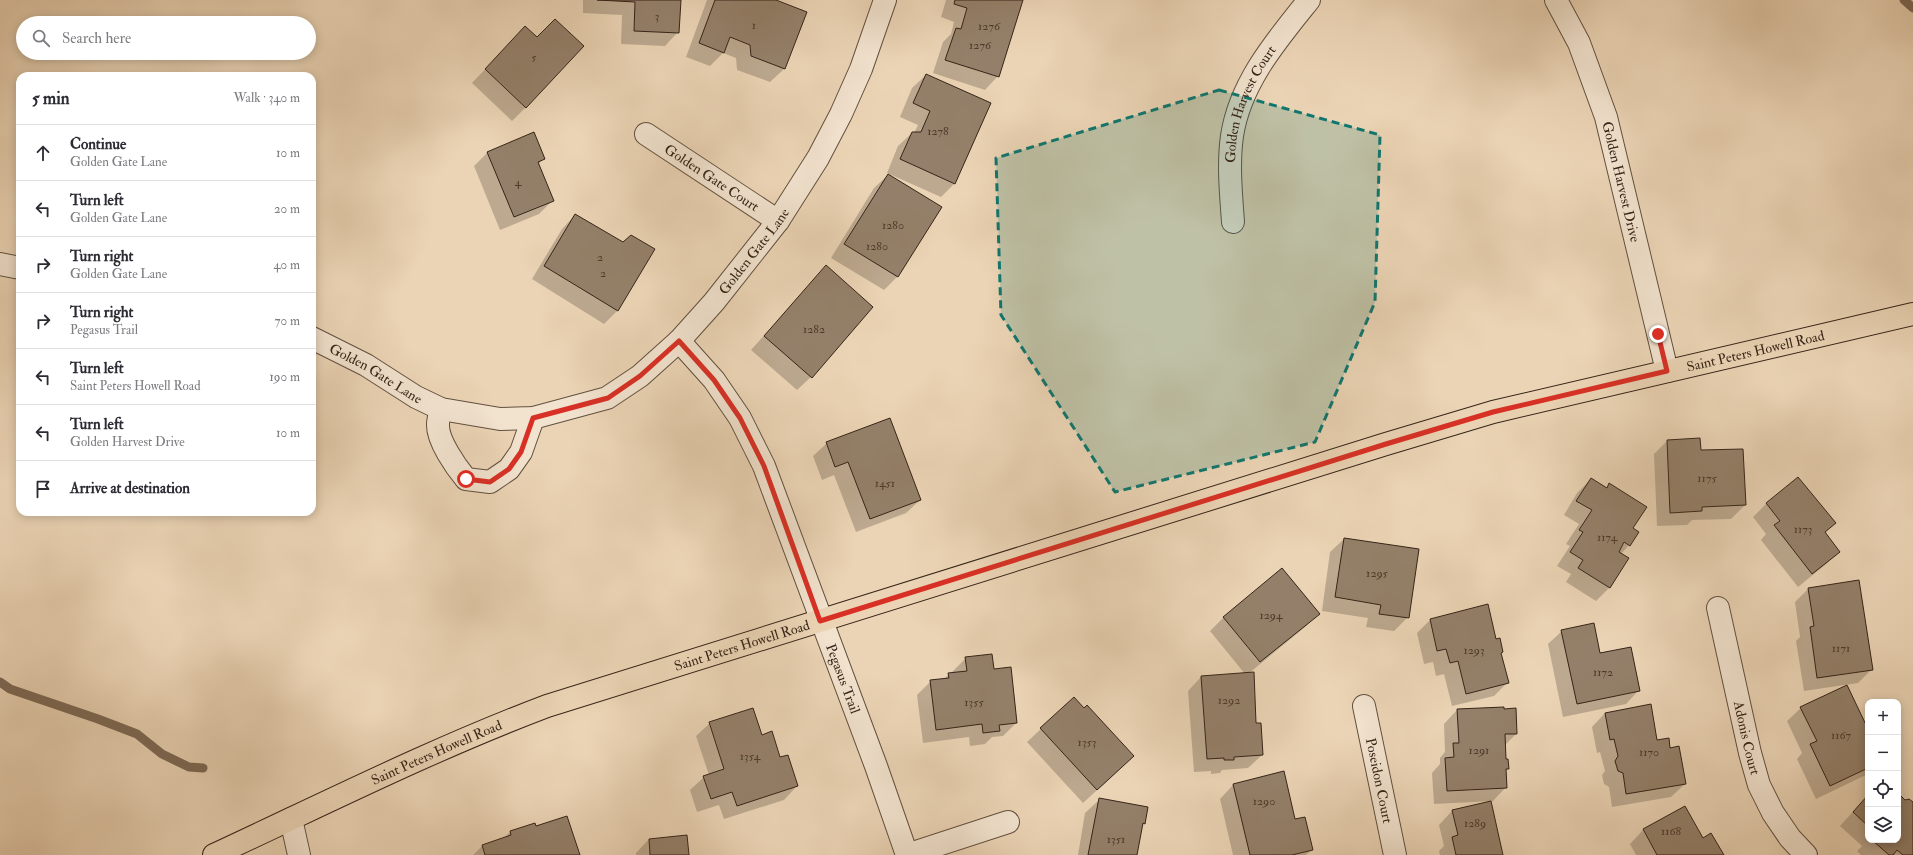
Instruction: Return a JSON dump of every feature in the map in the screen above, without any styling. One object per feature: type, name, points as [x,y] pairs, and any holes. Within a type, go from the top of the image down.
[{"type":"main road","name":"Saint Peters Howell Road","points":[[214,855],[494,726],[547,706],[1478,417],[1667,371],[1913,314]]},
{"type":"street","name":"Golden Gate Lane","points":[[316,340],[366,365],[416,397],[441,408],[500,419],[533,418],[608,398],[640,376],[679,341],[734,279],[778,222],[818,158],[841,114],[861,69],[884,0]]},
{"type":"street","name":"Golden Harvest Court","points":[[1233,222],[1230,173],[1232,136],[1238,108],[1266,53],[1309,0]]},
{"type":"street","name":"Golden Harvest Drive","points":[[1556,0],[1579,43],[1606,117],[1667,371]]},
{"type":"street","name":"Golden Gate Court","points":[[646,134],[778,222]]},
{"type":"street","points":[[0,264],[16,267]]},
{"type":"street","name":"Pegasus Trail","points":[[679,341],[714,380],[744,425],[764,466],[820,621],[876,766],[907,855],[1008,822]]},
{"type":"street","points":[[441,408],[438,426],[454,465],[466,479],[490,482],[509,469],[521,452],[533,418]]},
{"type":"street","name":"Adonis Court","points":[[1718,608],[1750,753],[1759,785],[1773,813],[1790,838],[1806,855]]},
{"type":"street","name":"Poseidon Court","points":[[1364,706],[1395,855]]},
{"type":"street","points":[[291,819],[299,855]]},
{"type":"highlighted area","points":[[1219,90],[1380,135],[1375,302],[1315,442],[1115,492],[1001,315],[996,158]]},
{"type":"building","points":[[597,0],[681,0],[679,33],[634,31],[635,2]]},
{"type":"building","points":[[715,0],[776,0],[807,12],[785,69],[751,56],[750,45],[730,37],[724,53],[699,43]]},
{"type":"building","points":[[955,0],[1023,0],[999,77],[945,60],[956,28],[961,29],[967,8],[954,4]]},
{"type":"building","points":[[555,19],[584,46],[526,108],[485,69],[525,26],[537,37]]},
{"type":"building","points":[[926,74],[991,103],[955,184],[900,159],[912,132],[921,132],[930,111],[913,103]]},
{"type":"building","points":[[534,132],[545,159],[538,162],[554,201],[514,217],[487,152]]},
{"type":"building","points":[[888,174],[942,207],[898,277],[844,244]]},
{"type":"building","points":[[575,214],[623,242],[631,235],[655,249],[618,311],[544,266]]},
{"type":"building","points":[[826,265],[873,307],[812,378],[764,336]]},
{"type":"building","points":[[890,418],[921,500],[870,519],[848,462],[835,467],[826,442]]},
{"type":"building","points":[[1700,438],[1701,450],[1743,449],[1746,505],[1702,507],[1702,511],[1670,513],[1667,440]]},
{"type":"building","points":[[1798,477],[1836,523],[1825,532],[1840,552],[1812,574],[1774,525],[1780,521],[1766,503]]},
{"type":"building","points":[[1591,478],[1607,488],[1609,483],[1647,507],[1633,528],[1639,532],[1630,546],[1624,542],[1619,552],[1629,558],[1610,588],[1578,568],[1583,560],[1570,552],[1583,532],[1579,530],[1592,510],[1576,501]]},
{"type":"building","points":[[1344,538],[1419,549],[1409,618],[1379,614],[1381,605],[1335,597]]},
{"type":"building","points":[[1282,568],[1320,614],[1260,662],[1223,617]]},
{"type":"building","points":[[1859,580],[1873,670],[1817,678],[1810,627],[1814,626],[1808,588]]},
{"type":"building","points":[[1488,604],[1496,639],[1500,638],[1503,652],[1501,653],[1509,683],[1466,694],[1458,661],[1450,663],[1446,649],[1437,651],[1430,619]]},
{"type":"building","points":[[1594,623],[1600,653],[1631,647],[1640,691],[1577,704],[1561,630]]},
{"type":"building","points":[[992,654],[994,669],[1011,667],[1017,723],[999,725],[1000,731],[983,733],[982,724],[936,730],[930,680],[949,678],[948,673],[967,671],[965,657]]},
{"type":"building","points":[[1254,672],[1256,723],[1261,723],[1263,755],[1234,757],[1234,760],[1224,760],[1224,758],[1207,759],[1201,676]]},
{"type":"building","points":[[1847,685],[1865,723],[1865,769],[1830,786],[1810,744],[1817,741],[1800,707]]},
{"type":"building","points":[[1074,697],[1084,708],[1087,705],[1134,756],[1097,790],[1040,728]]},
{"type":"building","points":[[1651,704],[1657,740],[1669,738],[1670,748],[1679,746],[1686,784],[1626,794],[1623,773],[1618,771],[1615,761],[1618,756],[1614,739],[1610,740],[1605,713]]},
{"type":"building","points":[[1504,707],[1504,709],[1516,708],[1517,734],[1505,734],[1506,759],[1508,759],[1509,769],[1506,769],[1507,788],[1447,791],[1445,758],[1454,757],[1453,743],[1459,743],[1457,709]]},
{"type":"building","points":[[753,708],[762,735],[772,731],[780,757],[788,755],[798,786],[737,806],[732,792],[711,799],[703,776],[724,769],[709,722]]},
{"type":"building","points":[[1284,771],[1295,819],[1305,817],[1313,850],[1292,855],[1250,855],[1233,784]]},
{"type":"building","points":[[1901,796],[1905,800],[1909,799],[1913,802],[1913,855],[1903,855],[1897,850],[1893,855],[1889,855],[1875,843],[1901,843]]},
{"type":"building","points":[[1099,798],[1148,807],[1145,824],[1143,823],[1137,855],[1088,855]]},
{"type":"building","points":[[1865,798],[1865,823],[1853,812]]},
{"type":"building","points":[[1491,801],[1503,855],[1456,855],[1452,837],[1458,835],[1452,810]]},
{"type":"building","points":[[1685,806],[1703,838],[1711,833],[1724,855],[1657,855],[1643,829]]},
{"type":"building","points":[[567,816],[580,855],[485,855],[482,845],[511,835],[510,831],[535,823],[536,826]]},
{"type":"building","points":[[687,835],[689,855],[650,855],[649,839]]},
{"type":"waterway","points":[[1904,0],[1913,8]]},
{"type":"waterway","points":[[0,682],[10,689],[137,734],[162,754],[189,767],[203,768]]},
{"type":"route","points":[[466,479],[490,482],[509,469],[521,452],[533,418],[608,398],[640,376],[679,341],[714,380],[740,418],[764,466],[793,542],[820,621],[1493,412],[1667,371],[1658,334]]}]
